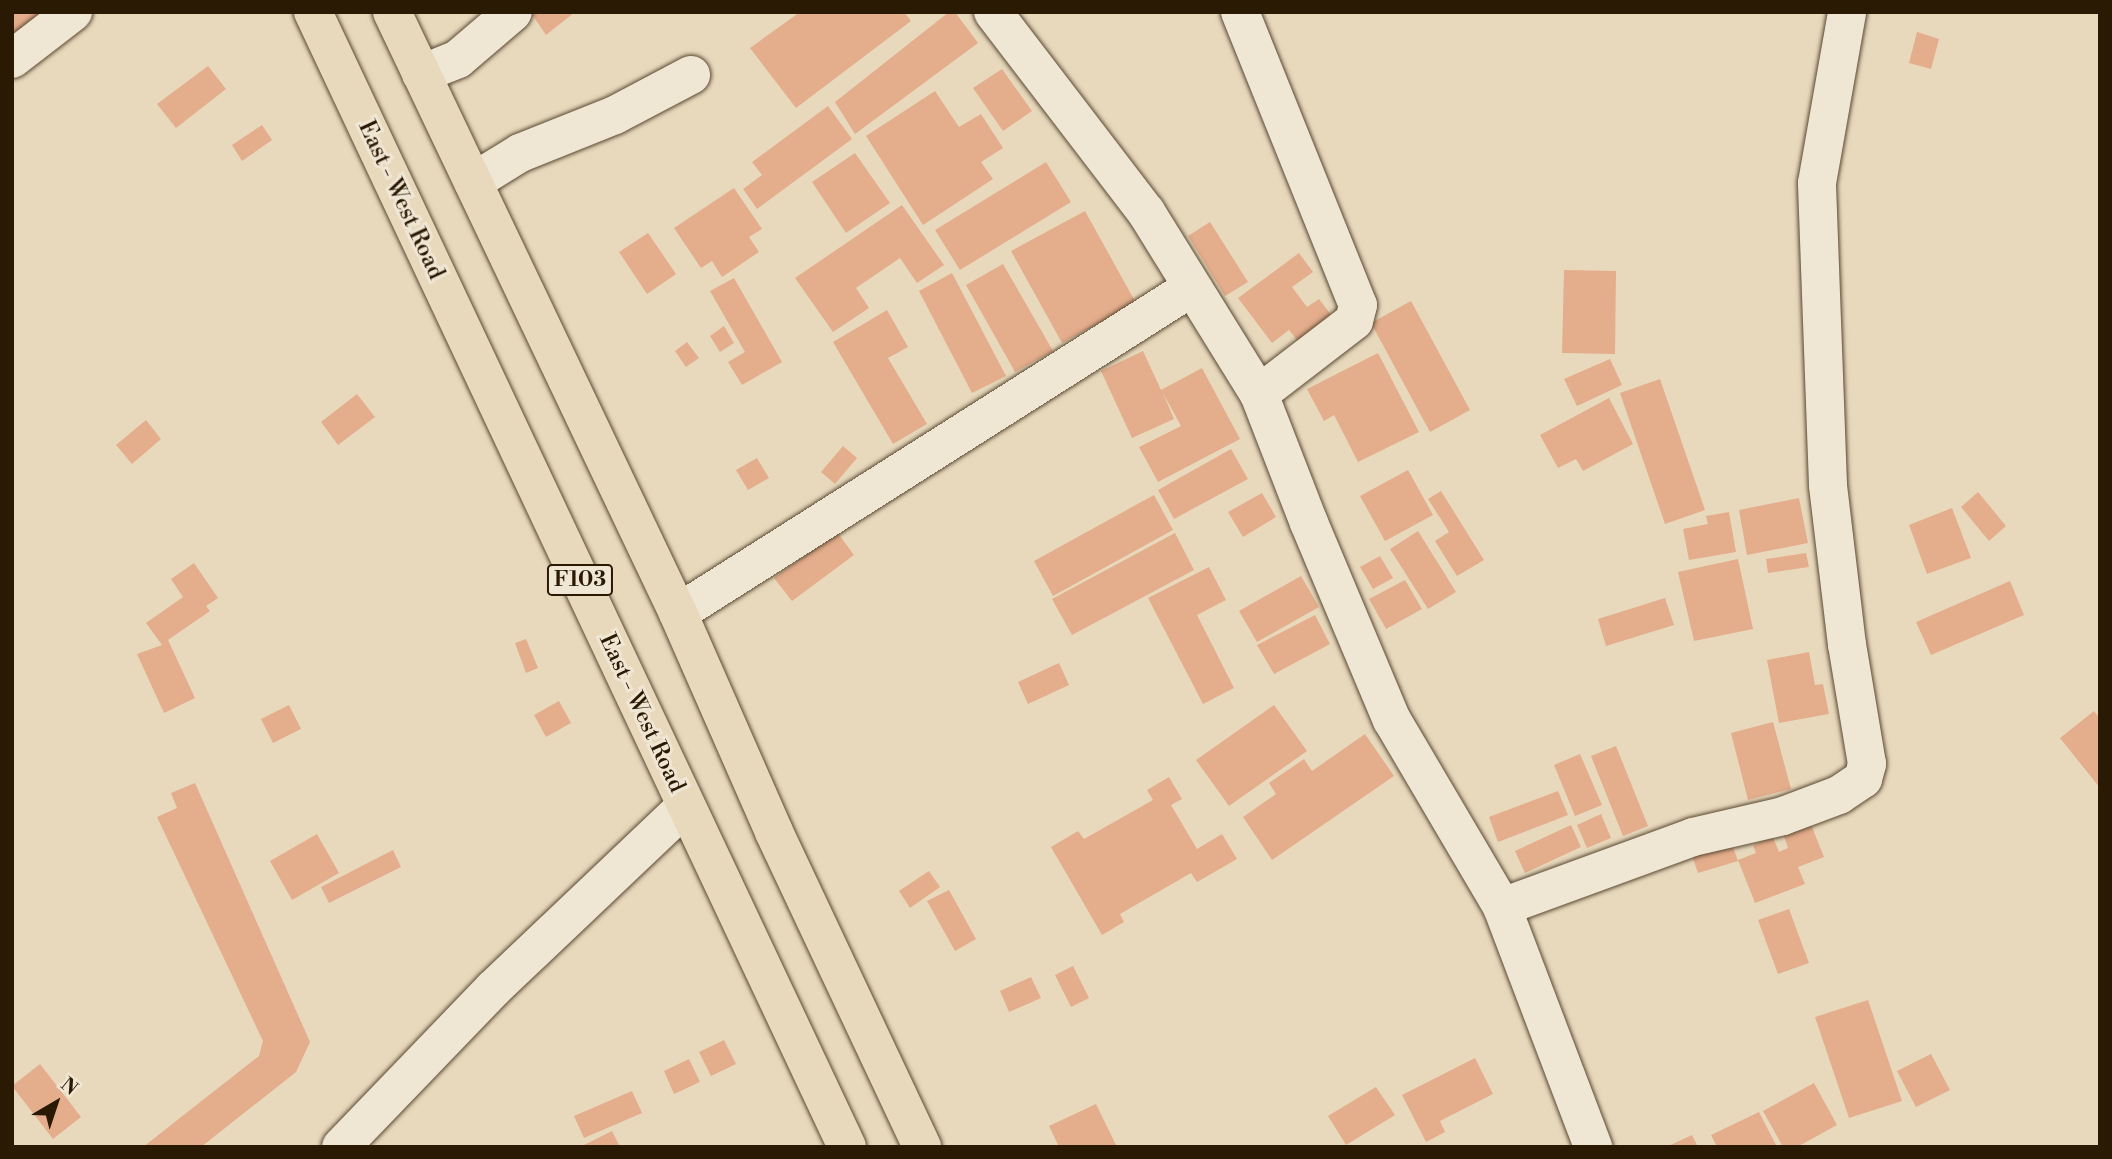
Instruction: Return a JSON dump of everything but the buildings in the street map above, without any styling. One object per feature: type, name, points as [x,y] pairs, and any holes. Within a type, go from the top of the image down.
[{"type":"main road","name":"East - West Road","points":[[313,12],[847,1147]]},
{"type":"main road","points":[[392,12],[678,614],[774,832],[922,1147]]},
{"type":"street","points":[[12,59],[73,12]]},
{"type":"street","points":[[421,74],[458,59],[513,12]]},
{"type":"street","points":[[993,12],[1146,212],[1259,394],[1309,523],[1392,720],[1502,907],[1593,1147]]},
{"type":"street","points":[[1240,12],[1359,305],[1354,321],[1259,394]]},
{"type":"street","points":[[1502,907],[1693,837],[1783,816],[1839,795],[1863,779],[1867,764],[1847,645],[1828,485],[1817,183],[1847,12]]},
{"type":"street","points":[[473,182],[520,153],[615,115],[691,75]]},
{"type":"street","points":[[678,614],[1191,288]]},
{"type":"street","points":[[341,1147],[493,989],[686,806]]}]
